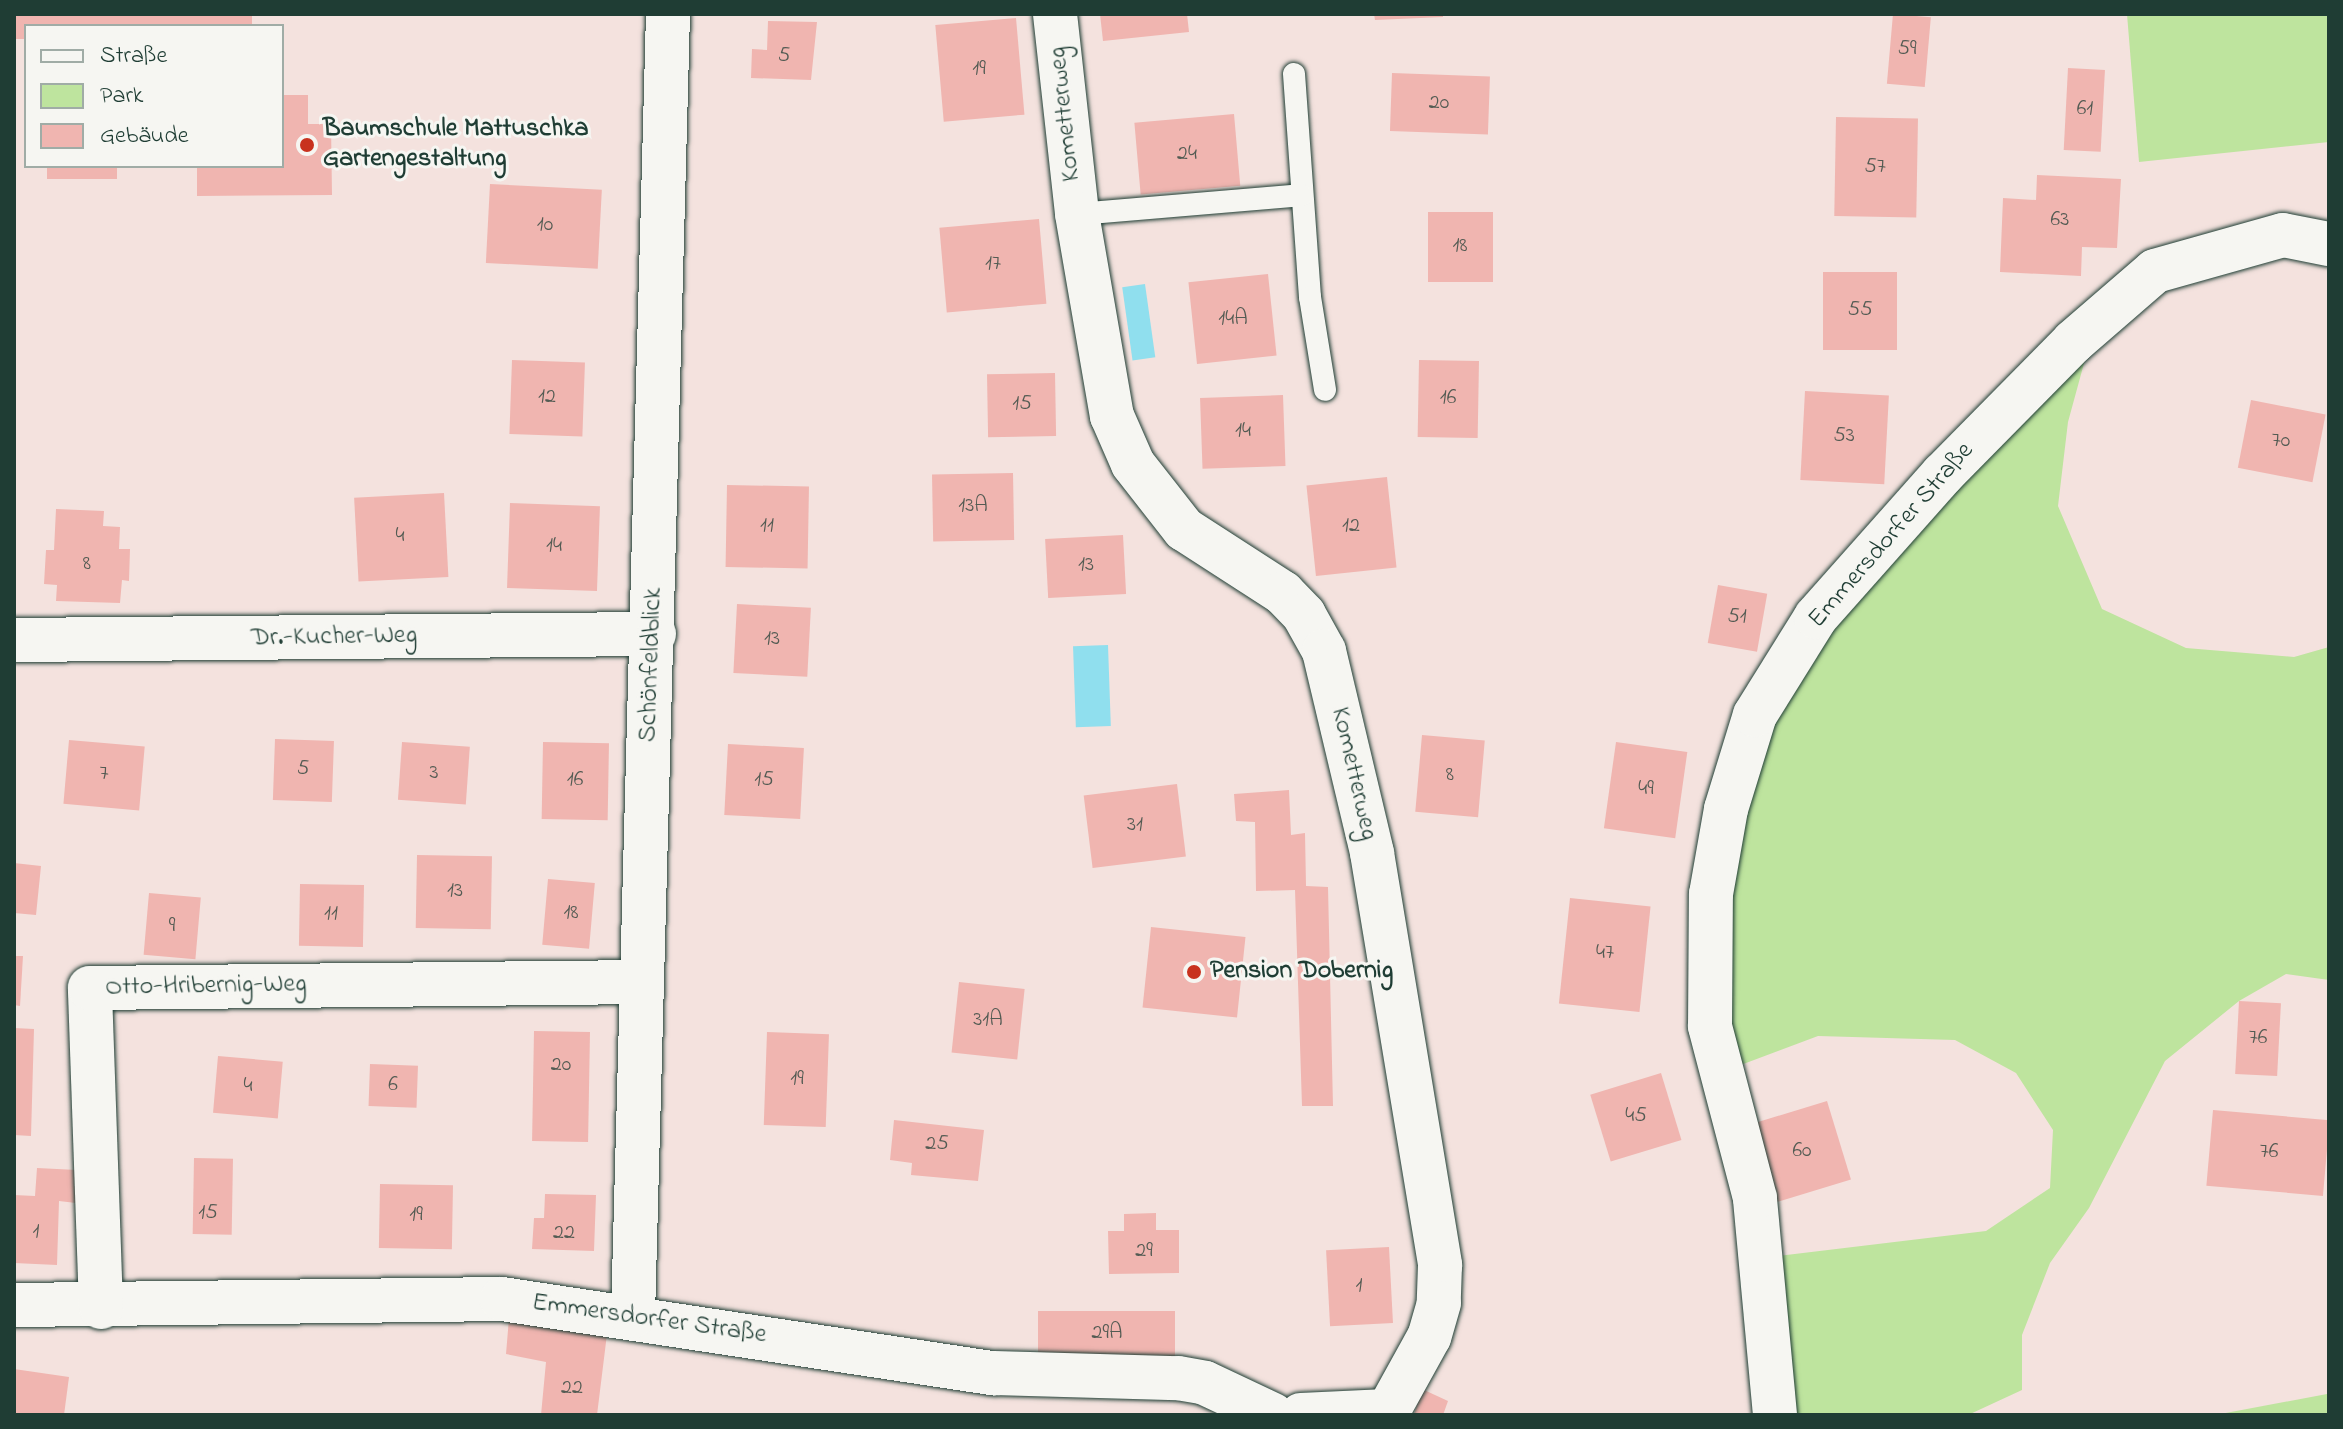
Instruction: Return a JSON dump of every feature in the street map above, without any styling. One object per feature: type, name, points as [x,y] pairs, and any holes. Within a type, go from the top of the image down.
[{"type":"street","name":"Schönfeldblick","points":[[633,1316],[654,634],[668,14]]},
{"type":"street","name":"Kometterweg","points":[[1055,14],[1077,214],[1100,362],[1112,416],[1133,464],[1184,529],[1283,593],[1304,615],[1324,651],[1372,853],[1440,1265],[1439,1303],[1429,1337],[1386,1413],[1301,1415]]},
{"type":"street","name":"Emmersdorfer Straße","points":[[1775,1415],[1755,1198],[1710,1026],[1711,894],[1726,809],[1755,715],[1816,617],[1943,474],[2073,342],[2155,271],[2283,235],[2329,244]]},
{"type":"street","name":"Dr.-Kucher-Weg","points":[[14,640],[654,634]]},
{"type":"street","name":"Otto-Hribernig-Weg","points":[[101,1307],[90,988],[641,982]]},
{"type":"street","name":"Emmersdorfer Straße","points":[[14,1305],[101,1307],[502,1299],[633,1316],[994,1373],[1178,1378],[1205,1383],[1273,1415]]},
{"type":"lane","points":[[1294,74],[1301,195],[1325,390]]},
{"type":"lane","name":"Kometterweg","points":[[1077,214],[1301,195]]},
{"type":"green space","points":[[2127,14],[2329,14],[2329,142],[2139,162]]},
{"type":"green space","points":[[2086,356],[2068,422],[2058,506],[2102,609],[2186,648],[2294,657],[2329,647],[2329,980],[2286,974],[2239,1001],[2165,1061],[2089,1208],[2050,1263],[2022,1335],[2022,1390],[1968,1415],[1767,1415],[1762,1258],[1986,1231],[2050,1188],[2053,1130],[2016,1073],[1955,1040],[1818,1036],[1722,1072],[1710,991],[1769,692],[1837,595]]},
{"type":"green space","points":[[2327,1394],[2329,1415],[2215,1415]]},
{"type":"water","points":[[1145,284],[1155,357],[1133,360],[1122,287]]},
{"type":"water","points":[[1108,645],[1111,726],[1076,727],[1073,646]]},
{"type":"building","points":[[14,14],[252,14],[252,24],[24,24],[24,39],[14,39]]},
{"type":"building","points":[[1100,14],[1187,14],[1189,32],[1103,41]]},
{"type":"building","points":[[1374,14],[1443,14],[1443,17],[1375,20]]},
{"type":"building","points":[[1893,14],[1931,17],[1925,87],[1887,84]]},
{"type":"building","points":[[1016,18],[1024,115],[944,122],[935,25]]},
{"type":"building","points":[[768,21],[817,22],[811,80],[751,78],[752,49],[767,50]]},
{"type":"building","points":[[2068,68],[2105,70],[2101,152],[2064,150]]},
{"type":"building","points":[[1392,73],[1490,76],[1488,134],[1390,131]]},
{"type":"building","name":"Baumschule Mattuschka Gartengestaltung","points":[[284,95],[308,95],[308,124],[331,124],[332,195],[197,196],[197,168],[284,168]]},
{"type":"building","points":[[1234,114],[1240,186],[1141,194],[1134,123]]},
{"type":"building","points":[[1836,117],[1918,118],[1916,217],[1834,216]]},
{"type":"building","points":[[47,168],[117,168],[117,179],[47,179]]},
{"type":"building","points":[[2037,175],[2121,179],[2117,248],[2082,247],[2081,276],[2000,272],[2003,198],[2036,200]]},
{"type":"building","points":[[490,184],[602,190],[598,269],[486,263]]},
{"type":"building","points":[[1428,212],[1493,212],[1493,282],[1428,282]]},
{"type":"building","points":[[1039,219],[1046,304],[947,312],[939,228]]},
{"type":"building","points":[[1823,272],[1897,272],[1897,350],[1823,350]]},
{"type":"building","points":[[1268,274],[1277,356],[1197,364],[1188,282]]},
{"type":"building","points":[[512,360],[585,363],[582,437],[509,434]]},
{"type":"building","points":[[1419,360],[1479,361],[1478,438],[1418,437]]},
{"type":"building","points":[[1055,373],[1056,436],[988,437],[987,374]]},
{"type":"building","points":[[1805,391],[1889,395],[1884,484],[1800,480]]},
{"type":"building","points":[[1283,395],[1285,466],[1203,469],[1200,398]]},
{"type":"building","points":[[2251,400],[2326,415],[2312,482],[2238,468]]},
{"type":"building","points":[[1013,473],[1014,540],[933,541],[932,474]]},
{"type":"building","points":[[1387,477],[1397,568],[1316,576],[1306,485]]},
{"type":"building","points":[[727,485],[809,486],[808,568],[726,567]]},
{"type":"building","points":[[444,493],[448,577],[359,582],[354,498]]},
{"type":"building","points":[[510,503],[600,506],[597,591],[507,588]]},
{"type":"building","points":[[56,509],[104,511],[103,526],[120,527],[119,549],[130,549],[129,581],[122,580],[120,603],[56,601],[57,585],[44,584],[46,550],[54,550]]},
{"type":"building","points":[[1123,535],[1126,594],[1048,598],[1045,539]]},
{"type":"building","points":[[1718,585],[1767,594],[1757,652],[1708,643]]},
{"type":"building","points":[[737,604],[811,608],[807,677],[733,673]]},
{"type":"building","points":[[1422,735],[1485,740],[1478,817],[1415,812]]},
{"type":"building","points":[[275,739],[334,741],[332,802],[273,800]]},
{"type":"building","points":[[69,740],[145,747],[139,810],[63,804]]},
{"type":"building","points":[[402,742],[470,747],[466,805],[398,800]]},
{"type":"building","points":[[543,742],[609,743],[608,820],[542,819]]},
{"type":"building","points":[[1616,742],[1687,752],[1675,838],[1604,828]]},
{"type":"building","points":[[728,744],[804,748],[800,819],[724,815]]},
{"type":"building","points":[[1177,784],[1186,856],[1093,868],[1084,795]]},
{"type":"building","points":[[1289,790],[1291,835],[1305,833],[1306,886],[1328,887],[1333,1106],[1302,1106],[1295,890],[1256,891],[1255,822],[1236,821],[1234,794]]},
{"type":"building","points":[[417,855],[492,856],[491,929],[416,928]]},
{"type":"building","points":[[14,863],[41,866],[36,915],[14,913]]},
{"type":"building","points":[[548,879],[595,883],[589,949],[542,945]]},
{"type":"building","points":[[300,884],[364,885],[363,947],[299,946]]},
{"type":"building","points":[[149,893],[201,898],[195,959],[144,955]]},
{"type":"building","points":[[1570,898],[1651,906],[1639,1012],[1559,1003]]},
{"type":"building","name":"Pension Dobernig","points":[[1151,927],[1245,937],[1237,1017],[1143,1008]]},
{"type":"building","points":[[14,956],[23,956],[20,1006],[14,1005]]},
{"type":"building","points":[[959,982],[1025,989],[1017,1060],[952,1053]]},
{"type":"building","points":[[2239,1001],[2281,1003],[2277,1076],[2235,1074]]},
{"type":"building","points":[[14,1028],[34,1029],[31,1136],[14,1135]]},
{"type":"building","points":[[534,1031],[590,1032],[588,1142],[532,1141]]},
{"type":"building","points":[[767,1032],[829,1034],[826,1127],[764,1125]]},
{"type":"building","points":[[218,1056],[283,1062],[278,1118],[213,1113]]},
{"type":"building","points":[[370,1064],[418,1066],[417,1108],[369,1106]]},
{"type":"building","points":[[1661,1073],[1681,1140],[1611,1162],[1590,1095]]},
{"type":"building","points":[[1827,1101],[1851,1179],[1776,1202],[1752,1124]]},
{"type":"building","points":[[2213,1110],[2329,1120],[2323,1196],[2206,1186]]},
{"type":"building","points":[[894,1120],[984,1130],[978,1181],[911,1175],[912,1163],[890,1160]]},
{"type":"building","points":[[194,1158],[233,1159],[232,1235],[193,1234]]},
{"type":"building","points":[[37,1168],[77,1170],[76,1203],[59,1201],[57,1265],[14,1263],[14,1195],[35,1196]]},
{"type":"building","points":[[380,1184],[453,1185],[452,1249],[379,1248]]},
{"type":"building","points":[[545,1194],[596,1195],[594,1251],[532,1249],[534,1218],[544,1218]]},
{"type":"building","points":[[1156,1213],[1156,1230],[1179,1230],[1179,1273],[1109,1274],[1108,1231],[1124,1231],[1124,1214]]},
{"type":"building","points":[[1389,1247],[1393,1323],[1330,1326],[1326,1250]]},
{"type":"building","points":[[1038,1311],[1175,1311],[1175,1357],[1038,1357]]},
{"type":"building","points":[[509,1318],[608,1326],[597,1415],[541,1415],[546,1362],[506,1354]]},
{"type":"building","points":[[14,1369],[69,1377],[64,1415],[14,1415]]},
{"type":"building","points":[[1422,1389],[1448,1401],[1443,1415],[1414,1415]]},
{"type":"place","name":"Baumschule Mattuschka Gartengestaltung","points":[[307,145]]},
{"type":"place","name":"Pension Dobernig","points":[[1194,972]]}]
